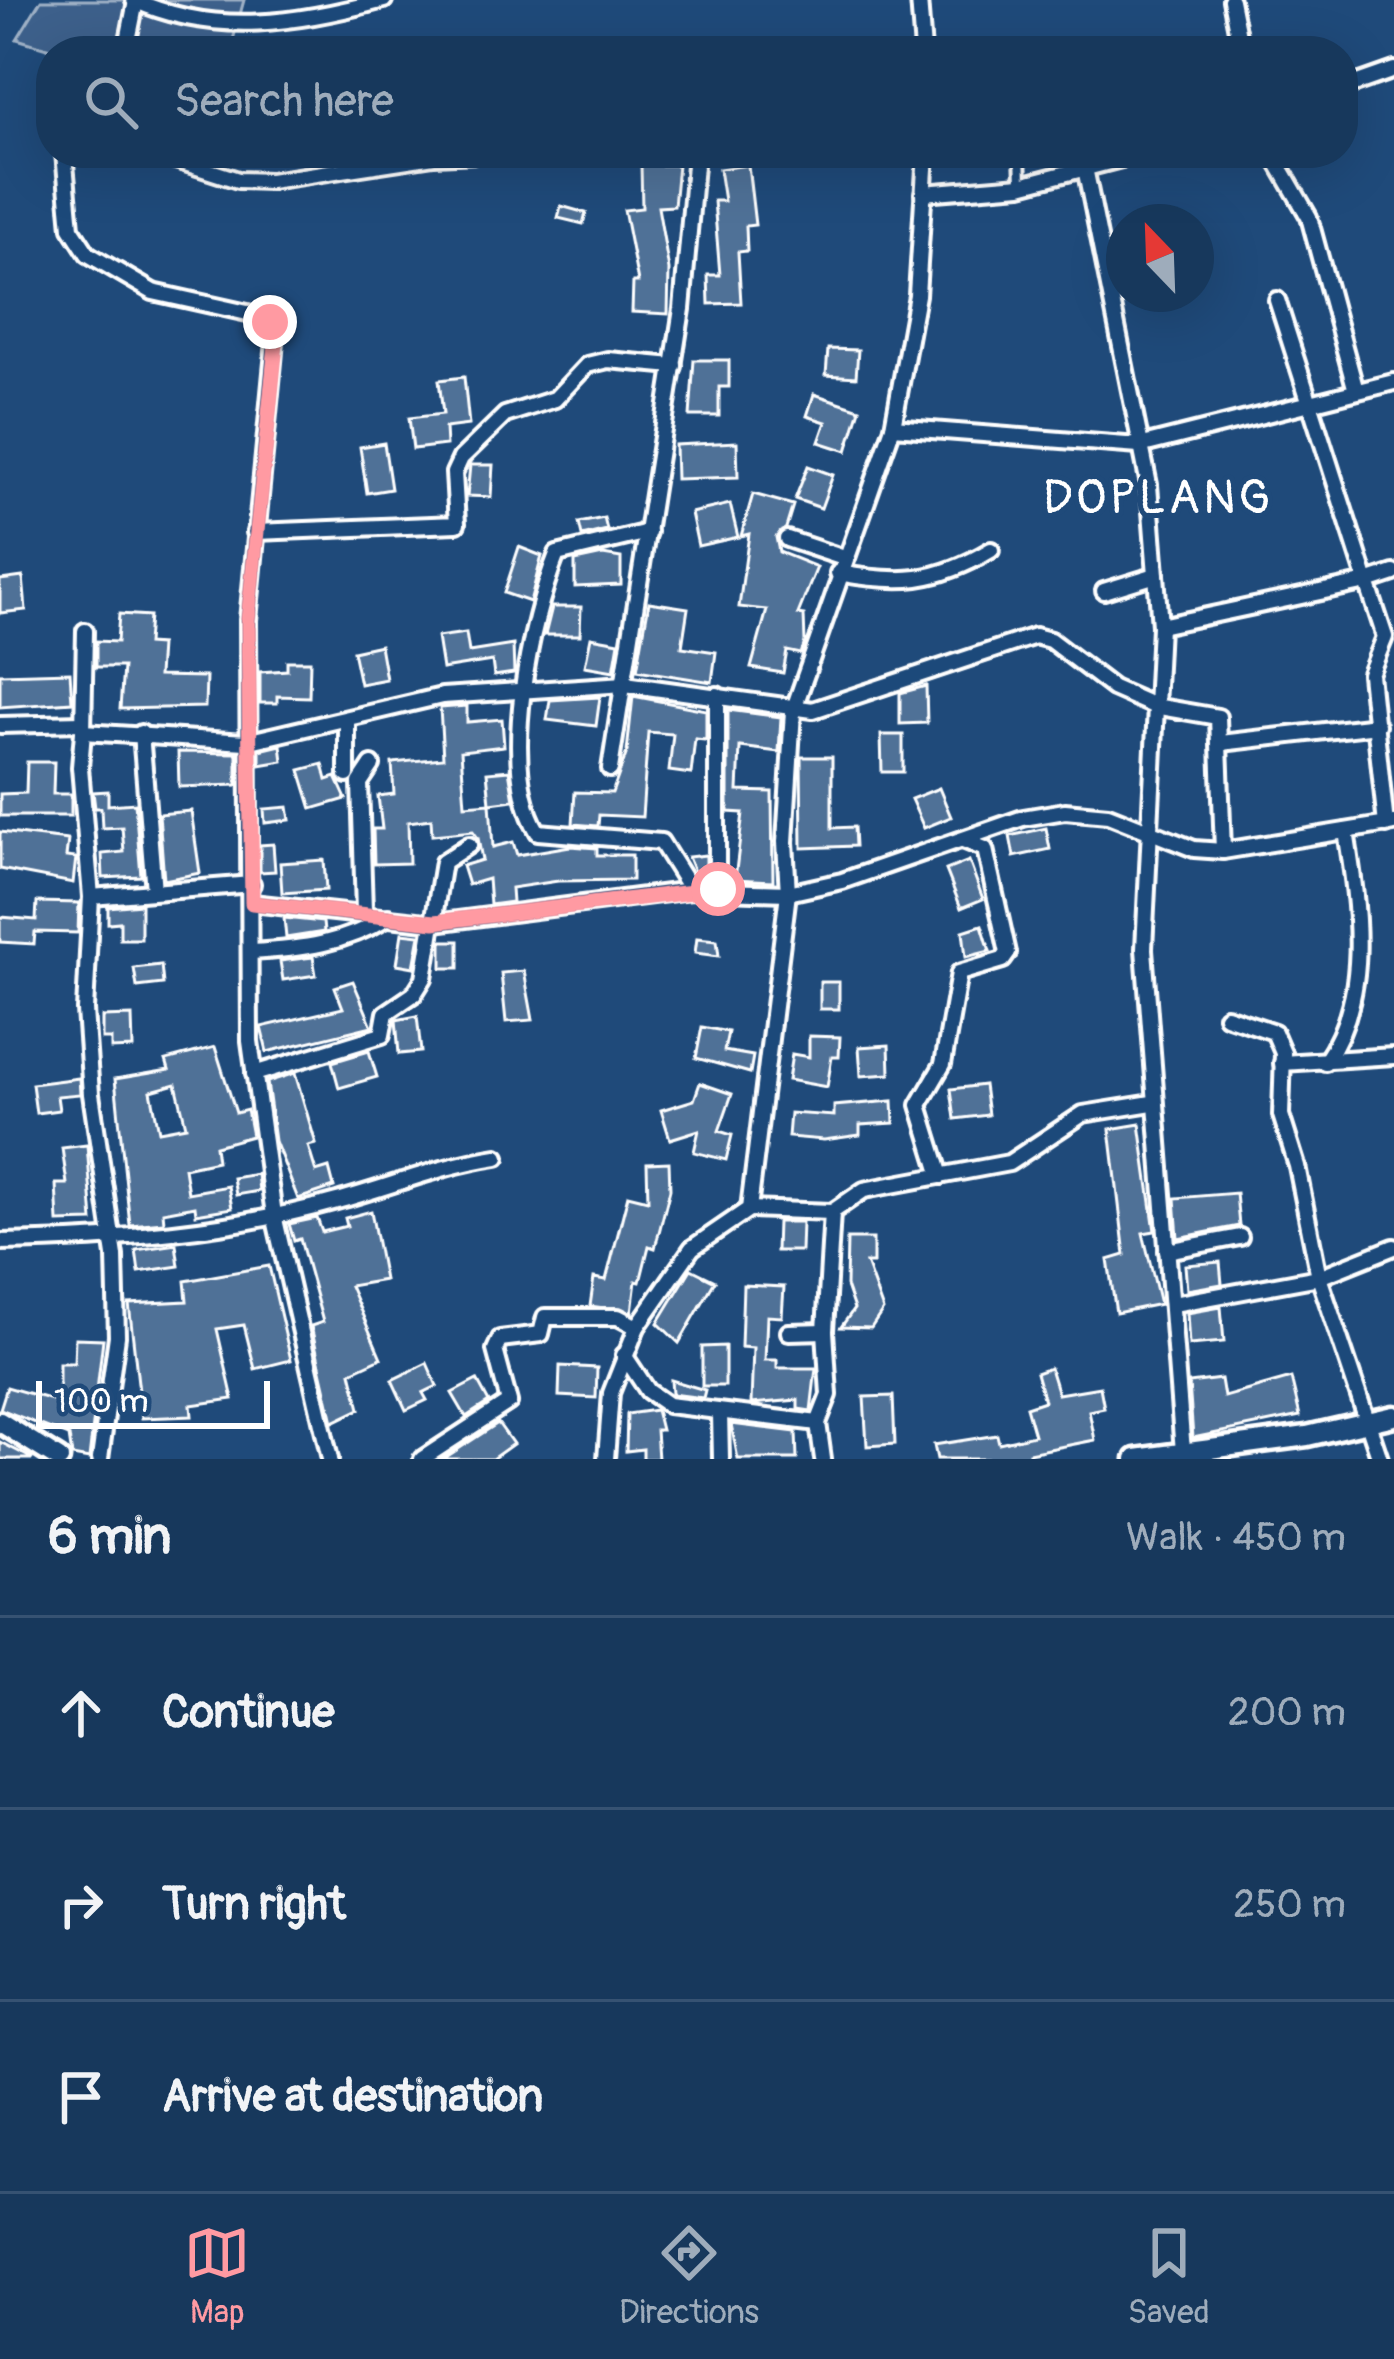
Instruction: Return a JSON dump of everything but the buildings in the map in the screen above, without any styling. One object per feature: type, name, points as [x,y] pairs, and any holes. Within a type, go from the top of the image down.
[{"type":"street","points":[[129,36],[135,1],[208,25],[258,23],[384,0]]},
{"type":"street","points":[[919,0],[921,36]]},
{"type":"street","points":[[1231,0],[1238,36]]},
{"type":"street","points":[[1358,83],[1394,70]]},
{"type":"street","points":[[65,168],[71,228],[88,254],[153,292],[261,316],[276,331],[255,532],[246,742],[254,1074],[274,1215],[330,1459]]},
{"type":"street","points":[[201,168],[238,180],[270,181],[355,168]]},
{"type":"street","points":[[610,769],[674,366],[698,168]]},
{"type":"street","points":[[749,1209],[788,893],[784,842],[793,711],[893,427],[917,295],[925,168]]},
{"type":"street","points":[[1084,168],[1148,485],[1160,626],[1144,949],[1152,1103],[1183,1452]]},
{"type":"street","points":[[923,193],[1022,185],[1095,168]]},
{"type":"street","points":[[1281,168],[1309,217],[1356,392]]},
{"type":"street","points":[[252,903],[364,911],[435,922],[691,890],[788,893],[842,881],[1023,818],[1065,811],[1108,815],[1194,849],[1223,851],[1390,824],[1370,674],[1384,637],[1276,300]]},
{"type":"street","points":[[255,532],[457,524],[454,473],[461,458],[505,415],[555,399],[587,365],[608,360],[674,366]]},
{"type":"street","points":[[893,427],[1139,446],[1394,382]]},
{"type":"street","points":[[648,532],[556,554],[524,688],[519,765],[536,830],[661,842],[691,890]]},
{"type":"street","points":[[787,539],[841,566],[897,583],[991,550]]},
{"type":"street","points":[[1160,626],[1394,573]]},
{"type":"street","points":[[1104,591],[1156,574]]},
{"type":"street","points":[[85,631],[80,767],[91,897],[85,1010],[91,1094],[113,1240],[117,1336],[100,1459]]},
{"type":"street","points":[[0,725],[82,727],[246,742],[442,696],[620,684],[717,695],[793,711],[813,710],[1034,636],[1050,640],[1113,688],[1154,706],[1211,712],[1220,721],[1223,851]]},
{"type":"street","points":[[717,695],[718,889]]},
{"type":"street","points":[[347,718],[347,771],[372,765],[360,783],[364,911]]},
{"type":"street","points":[[1221,742],[1377,724]]},
{"type":"street","points":[[141,734],[154,891]]},
{"type":"street","points":[[1325,1062],[1343,1032],[1358,966],[1346,831]]},
{"type":"street","points":[[941,1176],[919,1105],[943,1064],[958,973],[1004,960],[1007,953],[985,849],[963,840]]},
{"type":"street","points":[[254,1074],[382,1035],[386,1013],[414,994],[424,979],[443,862],[469,845]]},
{"type":"street","points":[[91,897],[252,884]]},
{"type":"street","points":[[251,952],[324,945],[357,936],[388,916]]},
{"type":"street","points":[[1226,1016],[1274,1032],[1282,1063],[1281,1115],[1297,1166],[1319,1277],[1380,1459]]},
{"type":"street","points":[[1282,1063],[1394,1056]]},
{"type":"street","points":[[606,1459],[611,1393],[637,1328],[692,1248],[749,1209],[832,1212],[864,1190],[1009,1163],[1066,1120],[1083,1114],[1152,1103]]},
{"type":"street","points":[[0,1242],[113,1240],[274,1215],[340,1200],[442,1165],[496,1157]]},
{"type":"street","points":[[823,1459],[818,1424],[829,1395],[825,1331],[832,1212]]},
{"type":"street","points":[[1167,1251],[1240,1237]]},
{"type":"street","points":[[1173,1304],[1319,1277],[1394,1247]]},
{"type":"street","points":[[422,1459],[509,1402],[495,1350],[500,1339],[541,1334],[545,1317],[618,1317],[637,1328]]},
{"type":"street","points":[[789,1332],[825,1331]]},
{"type":"street","points":[[624,1355],[648,1391],[668,1405],[818,1424]]},
{"type":"street","points":[[720,1413],[721,1459]]},
{"type":"street","points":[[1136,1459],[1394,1416]]},
{"type":"street","points":[[0,1422],[59,1459]]},
{"type":"lane","points":[[1021,168],[1022,185]]},
{"type":"shaded area","points":[[41,0],[244,0],[234,36],[36,36],[36,45],[17,39]]},
{"type":"district","name":"DOPLANG","points":[[1158,498]]},
{"type":"route","points":[[270,322],[276,344],[248,620],[246,742],[252,903],[364,911],[435,922],[718,889]]}]
